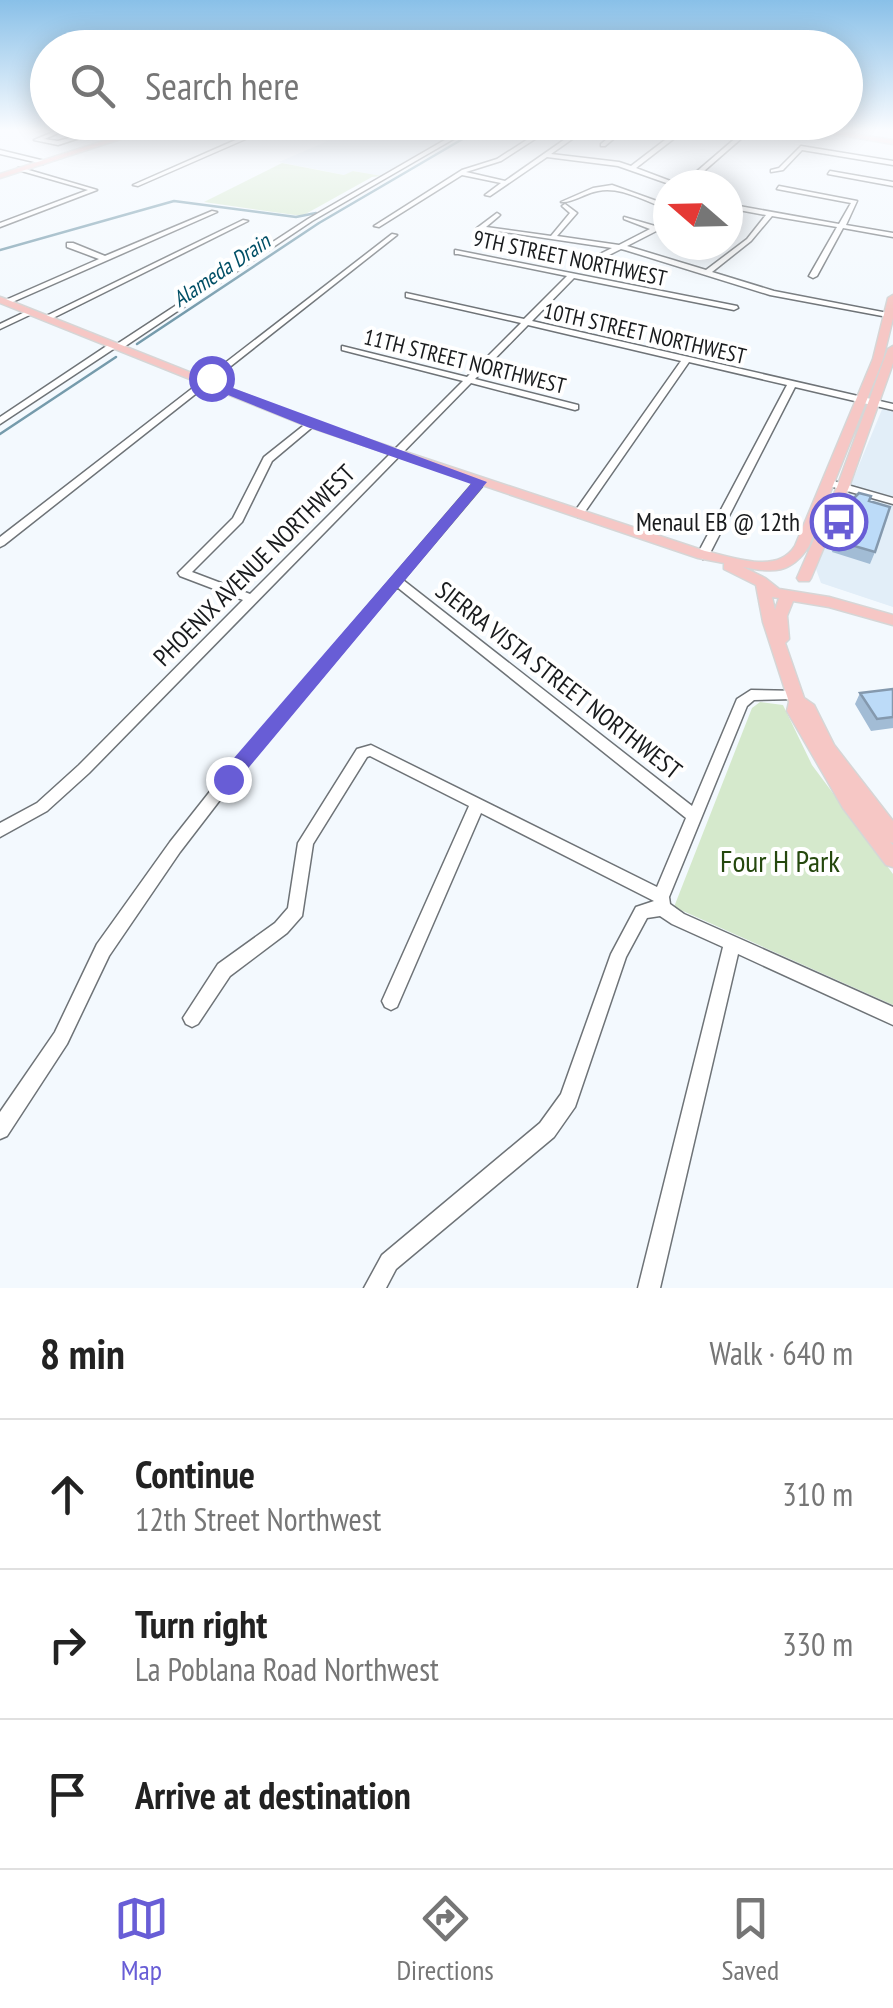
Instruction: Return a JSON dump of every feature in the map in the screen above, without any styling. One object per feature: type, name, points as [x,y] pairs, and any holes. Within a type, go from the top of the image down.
[{"type":"main road","points":[[780,642],[784,634],[781,610],[798,588],[868,402],[888,338],[893,298]]},
{"type":"main road","points":[[2,301],[311,424],[893,620]]},
{"type":"main road","points":[[868,402],[893,348]]},
{"type":"main road","points":[[836,485],[799,553],[768,575],[762,595],[796,698],[795,711],[813,748],[849,804],[893,859]]},
{"type":"main road","points":[[768,575],[794,570],[798,588]]},
{"type":"main road","points":[[798,588],[893,610]]},
{"type":"main road","points":[[796,698],[808,709],[828,749],[893,835]]},
{"type":"street","points":[[0,225],[94,190]]},
{"type":"street","points":[[0,421],[361,190]]},
{"type":"street","points":[[377,226],[433,190]]},
{"type":"street","points":[[488,195],[496,190]]},
{"type":"street","points":[[553,237],[574,214],[565,204],[597,190]]},
{"type":"street","points":[[618,190],[653,202]]},
{"type":"street","points":[[790,190],[855,202],[813,276]]},
{"type":"street","points":[[743,209],[893,235]]},
{"type":"street","points":[[2,301],[214,212]]},
{"type":"street","points":[[709,271],[748,240],[770,214]]},
{"type":"street","points":[[497,215],[480,228],[618,247],[773,293],[891,316]]},
{"type":"street","points":[[626,218],[653,228]]},
{"type":"street","points":[[46,318],[245,220]]},
{"type":"street","points":[[592,262],[653,229]]},
{"type":"street","points":[[0,543],[394,235]]},
{"type":"street","points":[[70,245],[105,259]]},
{"type":"street","name":"9TH STREET NORTHWEST","points":[[458,252],[734,308]]},
{"type":"street","name":"PHOENIX AVENUE NORTHWEST","points":[[0,831],[42,807],[84,769],[572,276]]},
{"type":"street","name":"10TH STREET NORTHWEST","points":[[409,295],[893,407]]},
{"type":"street","points":[[0,327],[32,312]]},
{"type":"street","name":"11TH STREET NORTHWEST","points":[[345,348],[575,408]]},
{"type":"street","points":[[578,514],[686,360]]},
{"type":"street","points":[[708,556],[792,385]]},
{"type":"street","points":[[251,599],[184,573],[238,520],[268,460],[311,424]]},
{"type":"street","points":[[0,1130],[61,1038],[103,950],[132,906],[228,779],[480,482]]},
{"type":"street","points":[[836,485],[893,500]]},
{"type":"street","name":"SIERRA VISTA STREET NORTHWEST","points":[[396,580],[694,816]]},
{"type":"street","points":[[375,1288],[389,1262],[547,1130],[568,1100],[619,954],[642,912],[662,903],[742,703],[751,695],[796,698]]},
{"type":"street","points":[[192,1018],[224,970],[282,928],[296,910],[306,844],[362,753],[371,750],[732,943],[893,1016]]},
{"type":"street","points":[[392,1001],[478,804]]},
{"type":"street","points":[[649,1288],[732,943]]},
{"type":"shaded area","points":[[883,407],[893,410],[893,607],[821,583],[816,569]]},
{"type":"green space","points":[[228,190],[348,190],[302,216],[204,202]]},
{"type":"green space","name":"Four H Park","points":[[760,702],[783,705],[812,765],[893,874],[893,1005],[674,907],[752,708]]},
{"type":"building","points":[[859,493],[871,496],[869,501],[890,507],[875,552],[837,541]]},
{"type":"building","points":[[893,689],[893,717],[877,719],[860,693]]},
{"type":"waterway","name":"Alameda Drain","points":[[137,344],[375,190]]},
{"type":"waterway","points":[[0,250],[174,201],[296,217],[316,213]]},
{"type":"waterway","name":"Alameda Drain","points":[[0,434],[116,357]]},
{"type":"place","name":"Menaul EB @ 12th","points":[[839,522]]},
{"type":"route","points":[[211,378],[206,382],[311,424],[480,482],[228,779]]}]
